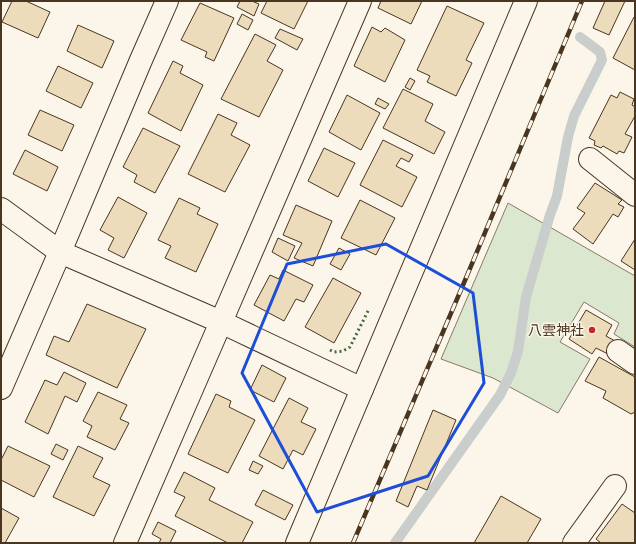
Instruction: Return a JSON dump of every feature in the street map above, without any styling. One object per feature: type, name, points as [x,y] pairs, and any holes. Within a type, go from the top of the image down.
[{"type":"street","points":[[1,388],[167,1]]},
{"type":"street","points":[[125,543],[360,1]]},
{"type":"street","points":[[297,543],[526,1]]},
{"type":"street","points":[[590,159],[635,195]]},
{"type":"street","points":[[1,209],[60,252],[222,322],[362,389]]},
{"type":"street","points":[[574,543],[615,486]]},
{"type":"highlighted area","points":[[386,244],[473,293],[484,383],[428,476],[317,512],[242,373],[287,264]]},
{"type":"green space","points":[[508,203],[635,276],[635,347],[614,334],[619,323],[584,302],[560,342],[590,359],[558,413],[493,378],[441,359]]},
{"type":"building","points":[[12,1],[26,1],[50,12],[38,38],[2,22]]},
{"type":"building","points":[[240,1],[252,1],[259,4],[254,16],[237,7]]},
{"type":"building","points":[[267,1],[308,1],[294,29],[261,13]]},
{"type":"building","points":[[381,1],[422,1],[411,24],[378,8]]},
{"type":"building","points":[[605,1],[625,1],[609,35],[593,28]]},
{"type":"building","points":[[200,3],[234,18],[214,61],[205,57],[207,52],[181,40]]},
{"type":"building","points":[[447,6],[484,23],[466,60],[472,63],[456,96],[427,82],[430,76],[417,70]]},
{"type":"building","points":[[242,14],[253,20],[248,30],[237,24]]},
{"type":"building","points":[[634,17],[635,18],[635,70],[613,58]]},
{"type":"building","points":[[78,25],[114,41],[102,68],[67,51]]},
{"type":"building","points":[[372,27],[381,32],[385,28],[405,40],[385,82],[354,66]]},
{"type":"building","points":[[280,29],[303,39],[297,50],[275,38]]},
{"type":"building","points":[[255,34],[276,45],[267,61],[283,70],[259,117],[221,99]]},
{"type":"building","points":[[173,61],[183,66],[180,73],[203,85],[181,131],[148,113]]},
{"type":"building","points":[[58,66],[93,83],[81,108],[46,91]]},
{"type":"building","points":[[410,78],[415,81],[410,90],[405,87]]},
{"type":"building","points":[[403,89],[433,104],[425,121],[445,132],[434,154],[383,128]]},
{"type":"building","points":[[620,92],[634,99],[632,105],[635,107],[635,116],[625,134],[632,137],[624,153],[619,151],[617,154],[603,146],[601,148],[594,145],[595,141],[589,138],[611,95],[617,98]]},
{"type":"building","points":[[347,95],[380,113],[361,150],[329,132]]},
{"type":"building","points":[[378,98],[389,104],[385,109],[375,104]]},
{"type":"building","points":[[40,110],[74,125],[62,151],[28,135]]},
{"type":"building","points":[[218,114],[237,123],[231,135],[250,145],[225,192],[188,174]]},
{"type":"building","points":[[143,128],[180,146],[155,193],[134,182],[137,175],[123,167]]},
{"type":"building","points":[[383,140],[413,155],[409,162],[401,158],[396,166],[417,177],[402,207],[360,185]]},
{"type":"building","points":[[324,148],[355,163],[338,197],[308,181]]},
{"type":"building","points":[[25,150],[58,167],[47,191],[13,174]]},
{"type":"building","points":[[595,183],[622,200],[618,204],[624,207],[618,217],[613,214],[593,244],[573,229],[585,213],[577,208]]},
{"type":"building","points":[[118,197],[147,213],[124,258],[108,250],[114,238],[100,230]]},
{"type":"building","points":[[179,198],[200,208],[197,214],[218,224],[196,272],[165,258],[171,246],[158,240]]},
{"type":"building","points":[[360,200],[395,218],[376,255],[341,238]]},
{"type":"building","points":[[296,205],[332,221],[313,266],[294,258],[302,243],[283,235]]},
{"type":"building","points":[[278,238],[295,246],[288,261],[272,252]]},
{"type":"building","points":[[635,239],[635,270],[621,261]]},
{"type":"building","points":[[339,248],[350,254],[341,270],[330,264]]},
{"type":"building","points":[[283,270],[313,285],[304,302],[296,299],[284,321],[254,305],[270,275],[279,279]]},
{"type":"building","points":[[333,278],[361,293],[334,343],[305,327]]},
{"type":"building","points":[[87,304],[146,329],[117,388],[46,355],[54,336],[69,342]]},
{"type":"building","name":"八雲神社","points":[[586,310],[612,325],[606,336],[615,341],[608,354],[596,348],[592,354],[569,339]]},
{"type":"building","points":[[599,357],[635,377],[635,412],[631,414],[603,398],[606,391],[585,381]]},
{"type":"building","points":[[262,365],[286,378],[274,402],[250,390]]},
{"type":"building","points":[[64,372],[86,383],[77,402],[65,396],[48,434],[25,422],[45,380],[57,385]]},
{"type":"building","points":[[98,392],[127,405],[120,419],[129,423],[115,450],[87,437],[92,426],[83,421]]},
{"type":"building","points":[[216,394],[231,401],[229,407],[255,420],[228,473],[188,454]]},
{"type":"building","points":[[289,398],[308,408],[301,422],[316,429],[303,455],[293,450],[283,469],[259,456]]},
{"type":"building","points":[[433,410],[456,420],[427,490],[417,486],[408,507],[396,501]]},
{"type":"building","points":[[56,444],[68,450],[63,460],[51,454]]},
{"type":"building","points":[[8,446],[50,466],[34,497],[1,480],[1,460]]},
{"type":"building","points":[[78,446],[103,458],[93,477],[110,485],[94,516],[53,497]]},
{"type":"building","points":[[253,461],[263,466],[258,474],[249,470]]},
{"type":"building","points":[[184,472],[215,488],[209,500],[253,522],[242,543],[228,543],[175,516],[185,497],[174,492]]},
{"type":"building","points":[[263,490],[293,505],[285,520],[255,505]]},
{"type":"building","points":[[501,496],[541,519],[527,543],[474,543]]},
{"type":"building","points":[[622,504],[635,513],[635,543],[601,543],[596,539]]},
{"type":"building","points":[[1,508],[19,518],[5,543],[1,543]]},
{"type":"building","points":[[158,522],[176,531],[170,543],[159,543],[161,539],[152,534]]},
{"type":"waterway","points":[[395,543],[500,395],[511,373],[518,351],[526,297],[557,196],[568,137],[574,116],[602,60],[600,52],[580,37]]},
{"type":"railway","points":[[353,543],[582,1]]},
{"type":"hedge","points":[[330,350],[334,352],[343,351],[350,347],[369,309]]},
{"type":"place","name":"八雲神社","points":[[592,330]]}]
